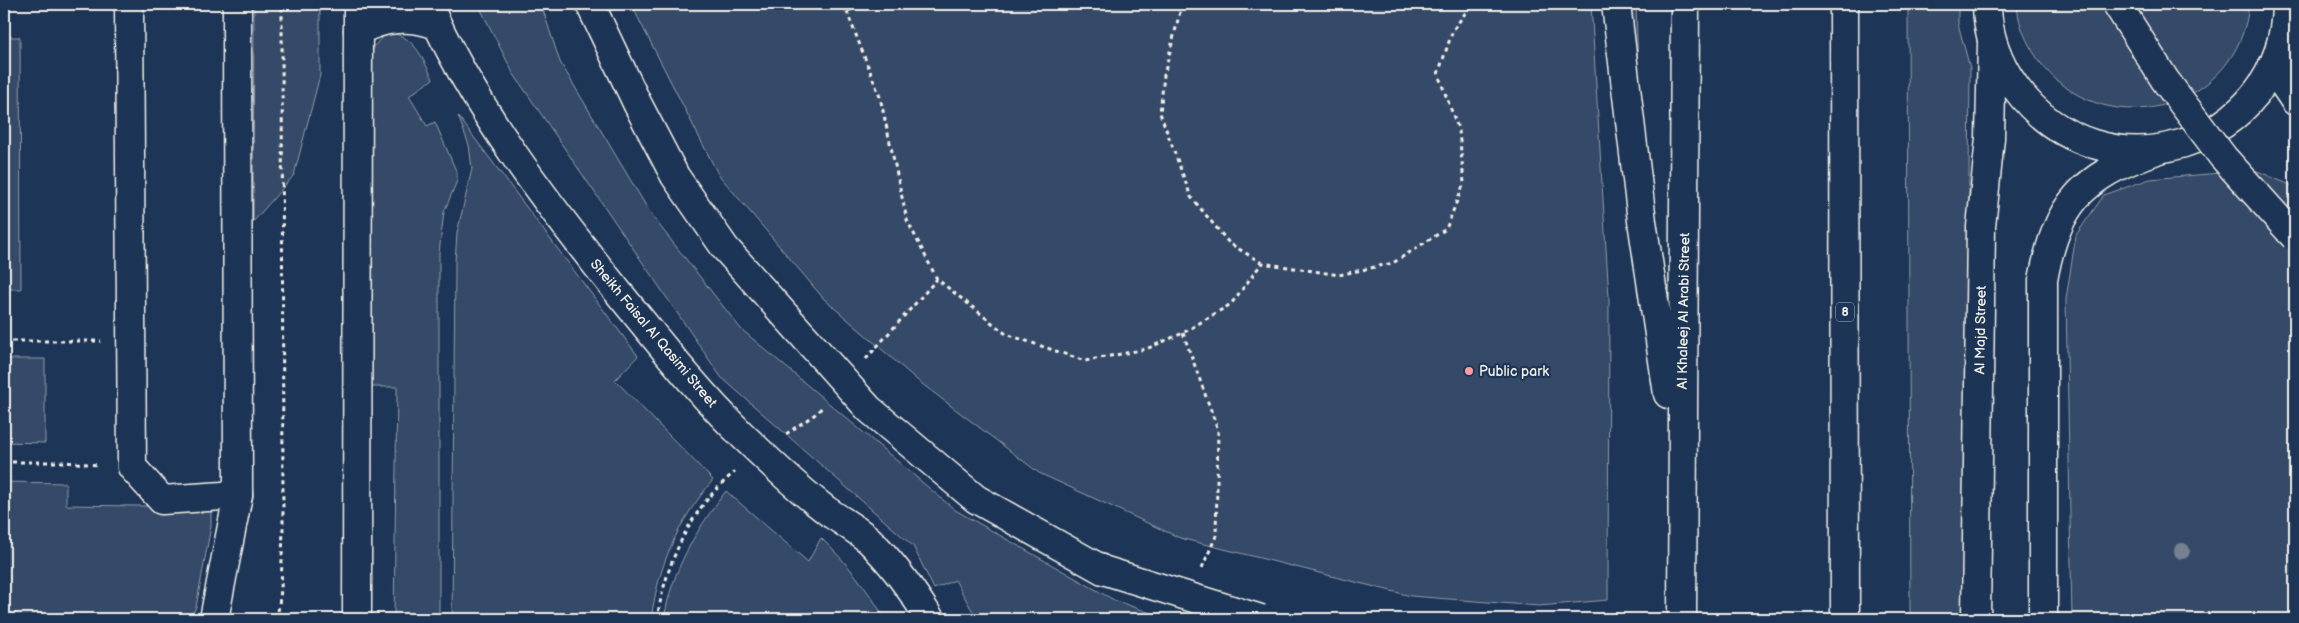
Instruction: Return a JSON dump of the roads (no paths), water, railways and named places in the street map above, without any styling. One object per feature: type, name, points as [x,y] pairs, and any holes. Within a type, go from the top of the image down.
[{"type":"main road","points":[[129,4],[132,467],[162,500],[238,495]]},
{"type":"main road","points":[[214,619],[238,495],[237,4]]},
{"type":"main road","points":[[356,619],[358,4]]},
{"type":"main road","points":[[590,4],[637,103],[675,176],[725,248],[869,409],[976,499],[1103,570],[1261,619]]},
{"type":"main road","points":[[1616,4],[1642,221],[1681,497]]},
{"type":"main road","name":"Al Khaleej Al Arabi Street","points":[[1682,619],[1681,497],[1685,4]]},
{"type":"main road","name":"8","points":[[1844,4],[1845,619]]},
{"type":"main road","points":[[1987,4],[1992,42],[2011,82],[2026,103],[2054,126],[2084,142],[2118,151],[2154,151]]},
{"type":"main road","points":[[2117,4],[2165,80],[2223,158],[2295,237]]},
{"type":"main road","points":[[2043,619],[2043,280],[2049,248],[2056,229],[2066,211],[2083,190],[2102,174],[2125,161],[2154,151],[2191,142],[2224,124],[2252,98],[2272,67],[2288,31],[2286,4]]},
{"type":"main road","points":[[358,31],[373,23],[388,19],[422,20],[433,14]]},
{"type":"main road","name":"Sheikh Faisal Al Qasimi Street","points":[[433,14],[474,91],[534,181],[663,347],[706,398],[760,452],[797,486],[868,539],[903,576],[930,619]]},
{"type":"main road","name":"Al Majd Street","points":[[1976,619],[1981,227],[1990,138],[1992,42]]},
{"type":"main road","points":[[2272,67],[2295,101]]},
{"type":"place","name":"Public park","points":[[1469,371]]}]
